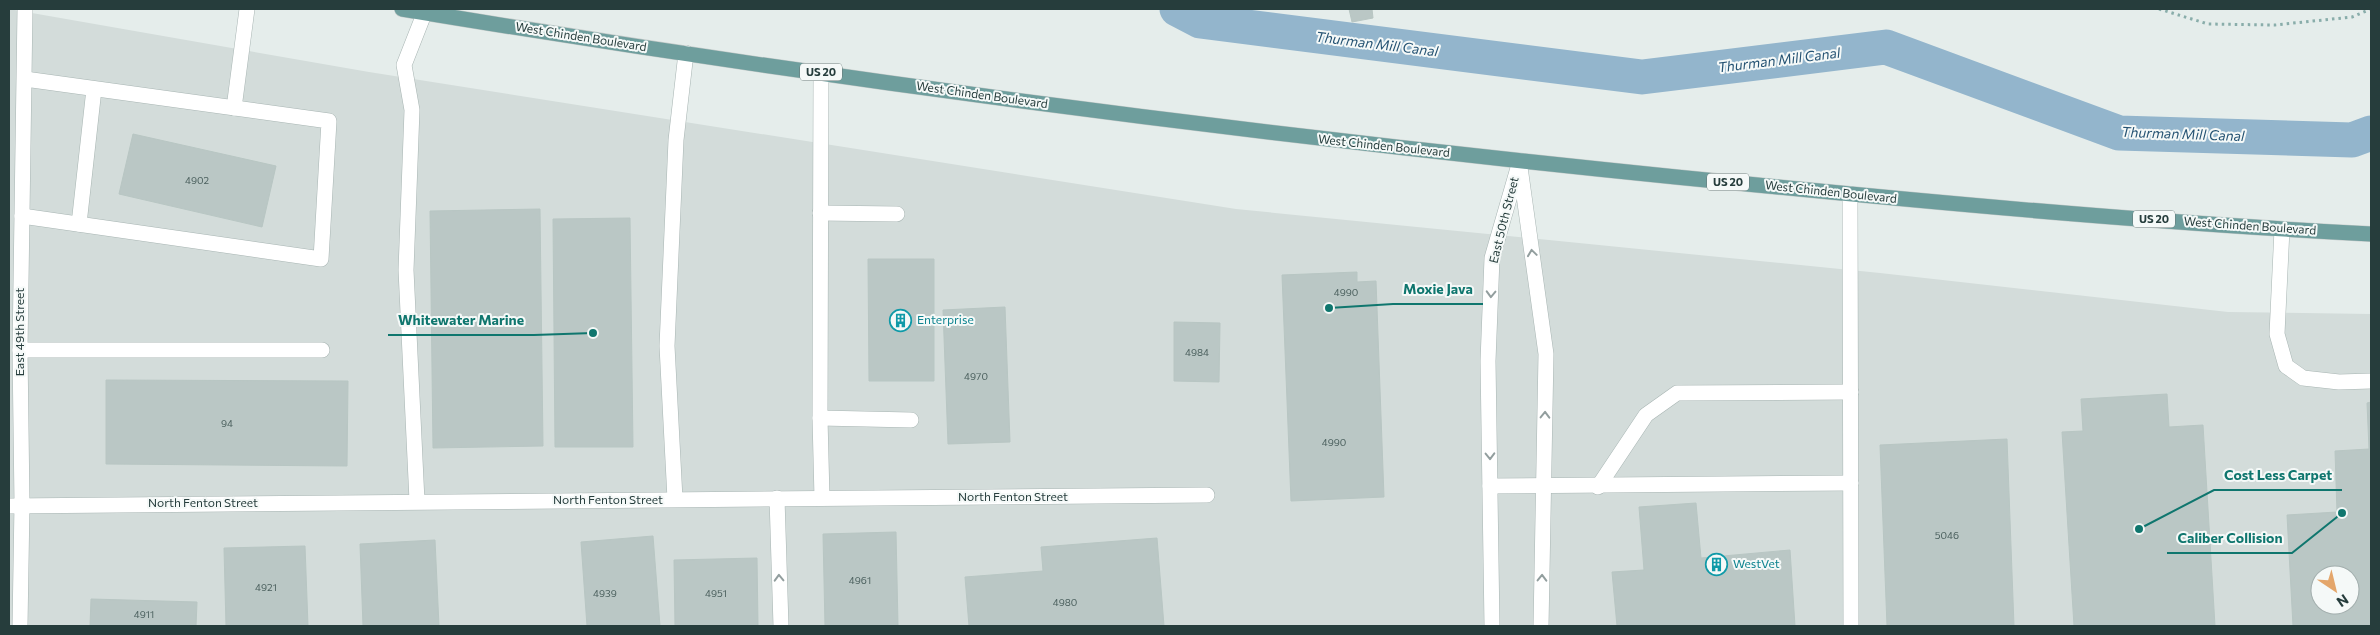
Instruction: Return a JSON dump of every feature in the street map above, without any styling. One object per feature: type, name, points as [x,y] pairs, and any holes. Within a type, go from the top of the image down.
[{"type":"main road","name":"West Chinden Boulevard","points":[[402,9],[426,11],[686,53],[1175,121],[1520,161],[1850,194],[2282,229],[2371,234]]},
{"type":"street","name":"East 49th Street","points":[[20,626],[15,505],[20,350],[25,9]]},
{"type":"street","points":[[234,108],[247,9]]},
{"type":"street","points":[[417,502],[406,270],[412,110],[404,65],[426,11]]},
{"type":"street","points":[[675,499],[667,346],[676,140],[686,53]]},
{"type":"street","points":[[821,72],[820,418],[822,498]]},
{"type":"street","points":[[22,216],[321,259],[329,121],[24,79]]},
{"type":"street","points":[[79,224],[94,89]]},
{"type":"street","name":"East 50th Street","points":[[1492,626],[1488,361],[1492,258],[1520,161]]},
{"type":"street","name":"East 50th Street","points":[[1520,161],[1546,354],[1541,626]]},
{"type":"street","points":[[1850,194],[1851,626]]},
{"type":"street","points":[[820,213],[897,214]]},
{"type":"street","points":[[2282,229],[2278,334],[2286,366],[2303,378],[2339,382],[2371,381]]},
{"type":"street","points":[[20,350],[322,350]]},
{"type":"street","points":[[1598,487],[1646,415],[1677,393],[1851,392]]},
{"type":"street","points":[[820,418],[911,420]]},
{"type":"street","points":[[1490,486],[1598,487],[1851,483]]},
{"type":"street","name":"North Fenton Street","points":[[15,505],[1207,495]]},
{"type":"street","points":[[777,498],[781,626]]},
{"type":"path","points":[[2159,9],[2208,24],[2275,25],[2352,17],[2371,9]]},
{"type":"shaded area","points":[[9,9],[369,72],[1236,209],[1880,273],[2228,312],[2371,314],[2371,626],[9,626]]},
{"type":"building","points":[[1349,9],[1372,9],[1373,18],[1352,22]]},
{"type":"building","points":[[133,134],[276,166],[262,227],[119,194]]},
{"type":"building","points":[[540,209],[543,446],[433,448],[430,211]]},
{"type":"building","points":[[630,218],[633,447],[555,447],[553,219]]},
{"type":"building","name":"Enterprise","points":[[868,259],[934,259],[934,381],[869,381]]},
{"type":"building","points":[[1357,272],[1357,282],[1376,281],[1384,497],[1291,501],[1282,275]]},
{"type":"building","points":[[1005,307],[1010,442],[948,444],[943,310]]},
{"type":"building","points":[[1174,322],[1220,323],[1219,382],[1174,381]]},
{"type":"building","points":[[106,380],[348,381],[347,466],[106,464]]},
{"type":"building","points":[[2167,394],[2169,427],[2203,425],[2215,626],[2074,626],[2062,432],[2083,431],[2081,399]]},
{"type":"building","points":[[2371,402],[2371,626],[2293,626],[2287,515],[2337,512],[2335,451],[2369,449],[2367,403]]},
{"type":"building","points":[[2007,439],[2014,626],[1887,626],[1880,445]]},
{"type":"building","name":"WestVet","points":[[1696,503],[1701,558],[1790,550],[1795,626],[1617,626],[1612,572],[1644,570],[1639,507]]},
{"type":"building","points":[[896,532],[898,626],[825,626],[823,534]]},
{"type":"building","points":[[653,536],[660,626],[587,626],[581,542]]},
{"type":"building","points":[[1157,538],[1164,626],[969,626],[965,577],[1043,571],[1041,547]]},
{"type":"building","points":[[435,540],[439,626],[363,626],[360,544]]},
{"type":"building","points":[[305,546],[308,626],[226,626],[224,548]]},
{"type":"building","points":[[757,558],[758,626],[675,626],[674,560]]},
{"type":"building","points":[[91,599],[197,602],[196,626],[90,626]]},
{"type":"waterway","name":"Thurman Mill Canal","points":[[1177,9],[1200,21],[1642,77],[1886,47],[2119,133],[2352,140],[2371,133]]},
{"type":"place","name":"Moxie Java","points":[[1329,308]]},
{"type":"place","name":"Enterprise","points":[[901,320]]},
{"type":"place","name":"Whitewater Marine","points":[[593,333]]},
{"type":"place","name":"Caliber Collision","points":[[2342,513]]},
{"type":"place","name":"Cost Less Carpet","points":[[2139,529]]},
{"type":"place","name":"WestVet","points":[[1717,564]]}]
